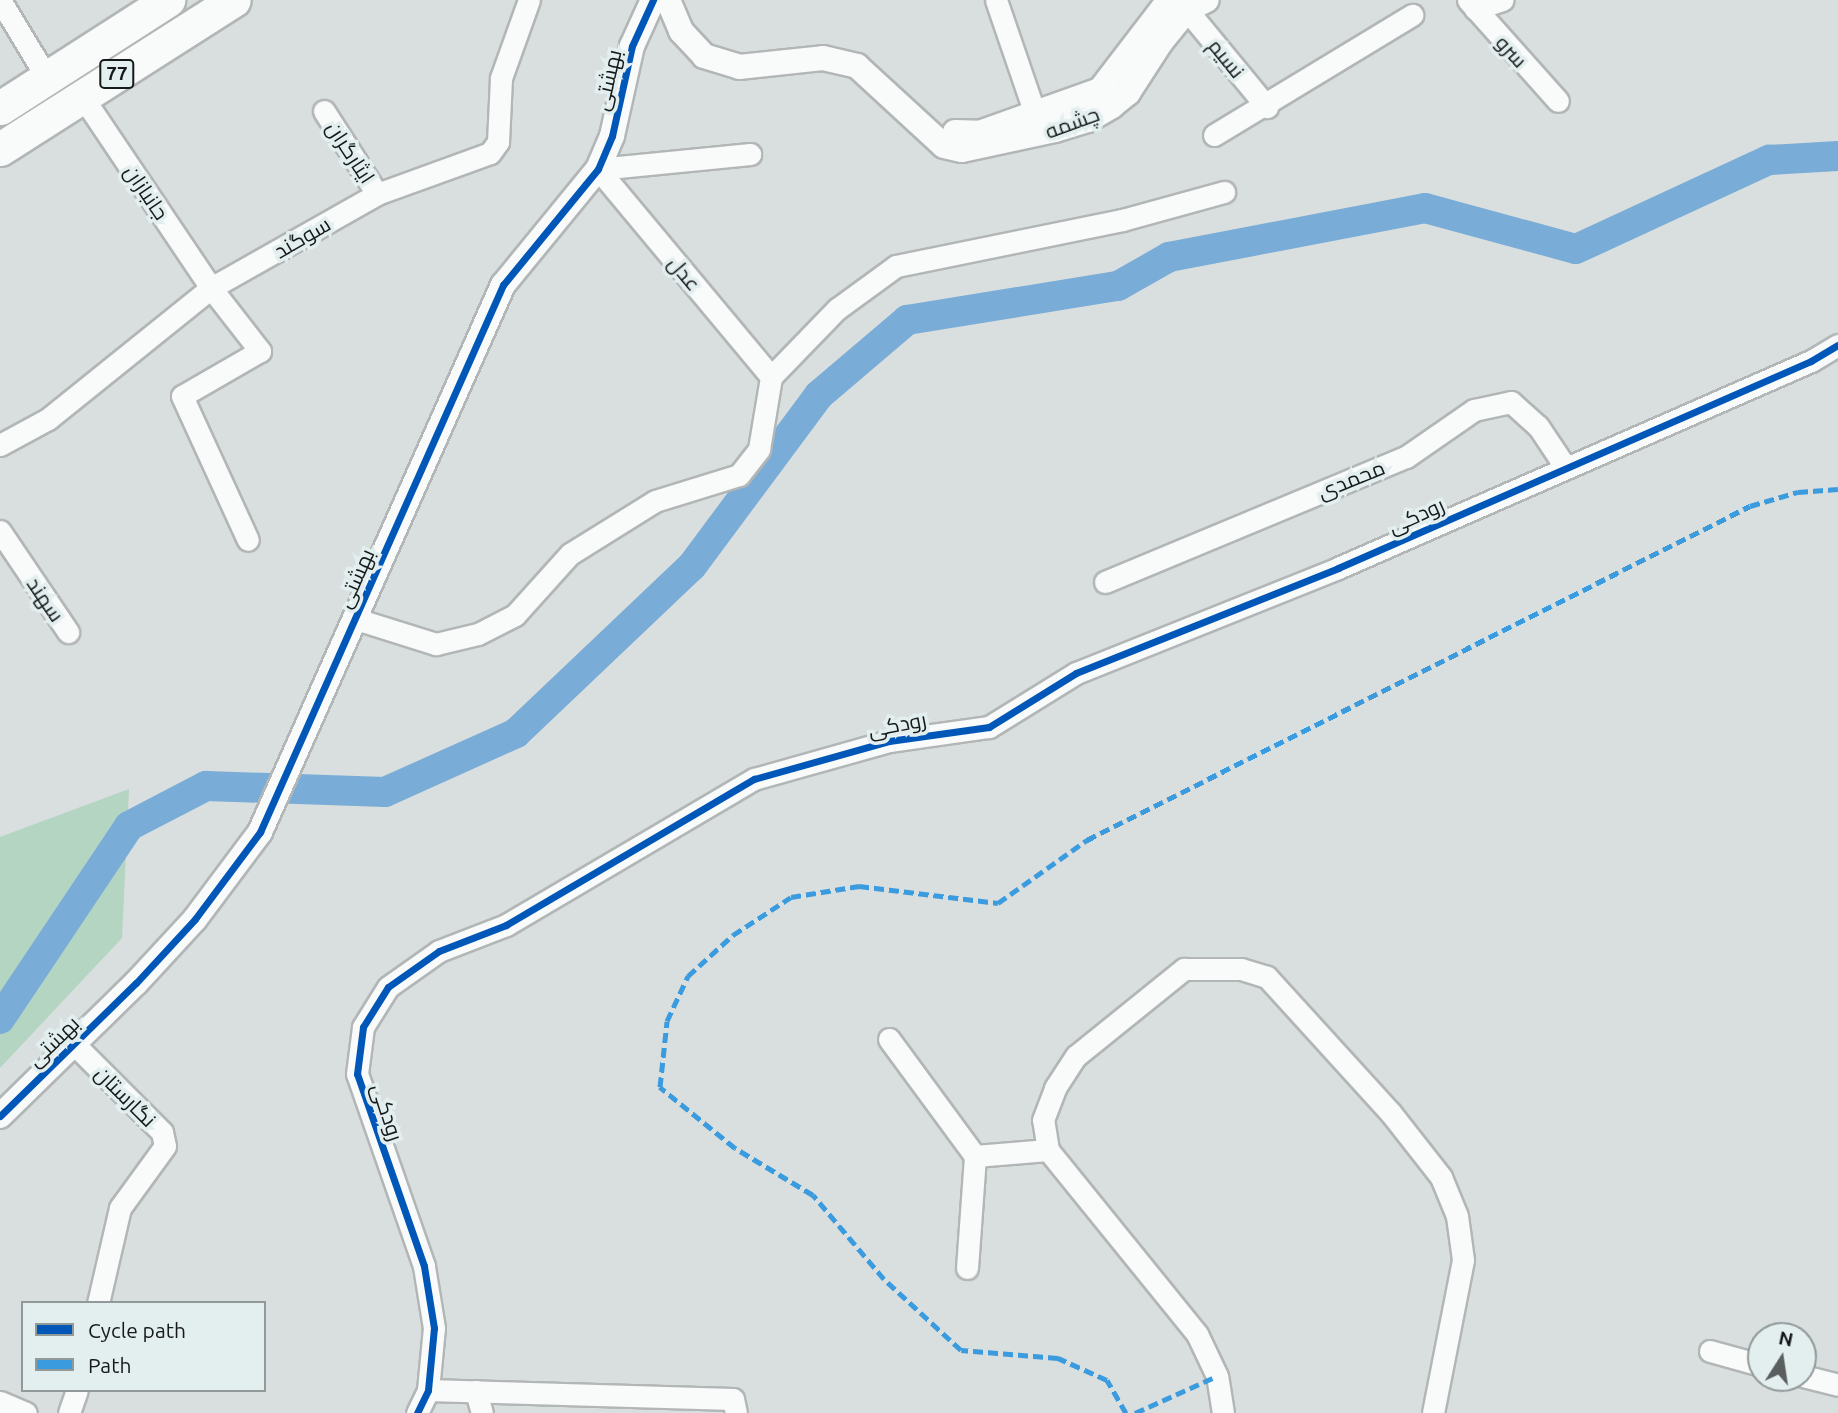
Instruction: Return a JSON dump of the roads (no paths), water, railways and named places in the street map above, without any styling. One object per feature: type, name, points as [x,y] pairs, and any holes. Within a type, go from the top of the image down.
[{"type":"highway","name":"77","points":[[0,108],[168,0]]},
{"type":"highway","name":"77","points":[[0,149],[234,0]]},
{"type":"street","points":[[0,0],[47,78]]},
{"type":"street","name":"سوگند","points":[[0,445],[48,419],[211,288],[377,194],[490,153],[498,142],[501,78],[529,0]]},
{"type":"street","name":"بهشتی","points":[[0,1116],[75,1045],[195,919],[260,832],[503,285],[598,169],[612,136],[632,46],[653,0]]},
{"type":"street","name":"چشمه","points":[[668,0],[681,32],[704,56],[739,67],[823,58],[857,66],[943,146],[962,150],[1088,120],[1128,93],[1188,3]]},
{"type":"street","points":[[996,0],[1035,114]]},
{"type":"street","points":[[1471,5],[1503,0]]},
{"type":"street","name":"چشمه","points":[[904,107],[964,134],[1035,114],[1100,90],[1113,78],[1150,19],[1188,3]]},
{"type":"street","name":"نسیم","points":[[1188,3],[1267,107]]},
{"type":"street","name":"سرو","points":[[1471,5],[1558,101]]},
{"type":"street","points":[[1214,135],[1267,107],[1412,15]]},
{"type":"street","name":"جانبازان","points":[[82,96],[211,288],[260,351],[182,396],[248,540]]},
{"type":"street","name":"ایثارگران","points":[[324,111],[377,194]]},
{"type":"street","points":[[598,169],[750,154]]},
{"type":"street","name":"عدل","points":[[598,169],[771,377]]},
{"type":"street","points":[[355,619],[436,644],[505,623],[570,554],[668,494],[739,475],[751,465],[759,449],[771,377],[837,309],[896,266],[1122,220],[1224,192]]},
{"type":"street","name":"رودکی","points":[[417,1413],[428,1390],[434,1328],[424,1266],[357,1074],[363,1027],[388,987],[439,951],[506,925],[754,779],[888,741],[989,727],[1076,673],[1338,568],[1838,345]]},
{"type":"street","name":"محمدی","points":[[1105,582],[1406,457],[1474,410],[1511,402],[1538,426],[1566,468]]},
{"type":"street","name":"سهند","points":[[0,531],[68,632]]},
{"type":"street","points":[[1223,1413],[1217,1376],[1196,1334],[1048,1150],[1043,1120],[1055,1088],[1076,1056],[1184,969],[1241,969],[1267,977],[1390,1112],[1441,1177],[1457,1216],[1463,1260],[1460,1294],[1433,1413]]},
{"type":"street","points":[[890,1039],[975,1156],[967,1268]]},
{"type":"street","name":"نگارستان","points":[[75,1045],[162,1132],[165,1146],[120,1208],[98,1301]]},
{"type":"street","points":[[975,1156],[1048,1150]]},
{"type":"street","points":[[1710,1351],[1747,1360]]},
{"type":"street","points":[[1817,1380],[1838,1385]]},
{"type":"street","points":[[428,1390],[477,1391],[564,1403],[733,1399],[736,1413]]},
{"type":"street","points":[[477,1391],[482,1413]]},
{"type":"street","points":[[69,1413],[76,1392]]},
{"type":"street","points":[[0,1402],[26,1413]]},
{"type":"waterway","points":[[0,1019],[129,826],[206,786],[385,792],[516,733],[692,566],[819,395],[907,320],[1118,286],[1169,257],[1425,208],[1576,249],[1769,160],[1838,156]]}]
